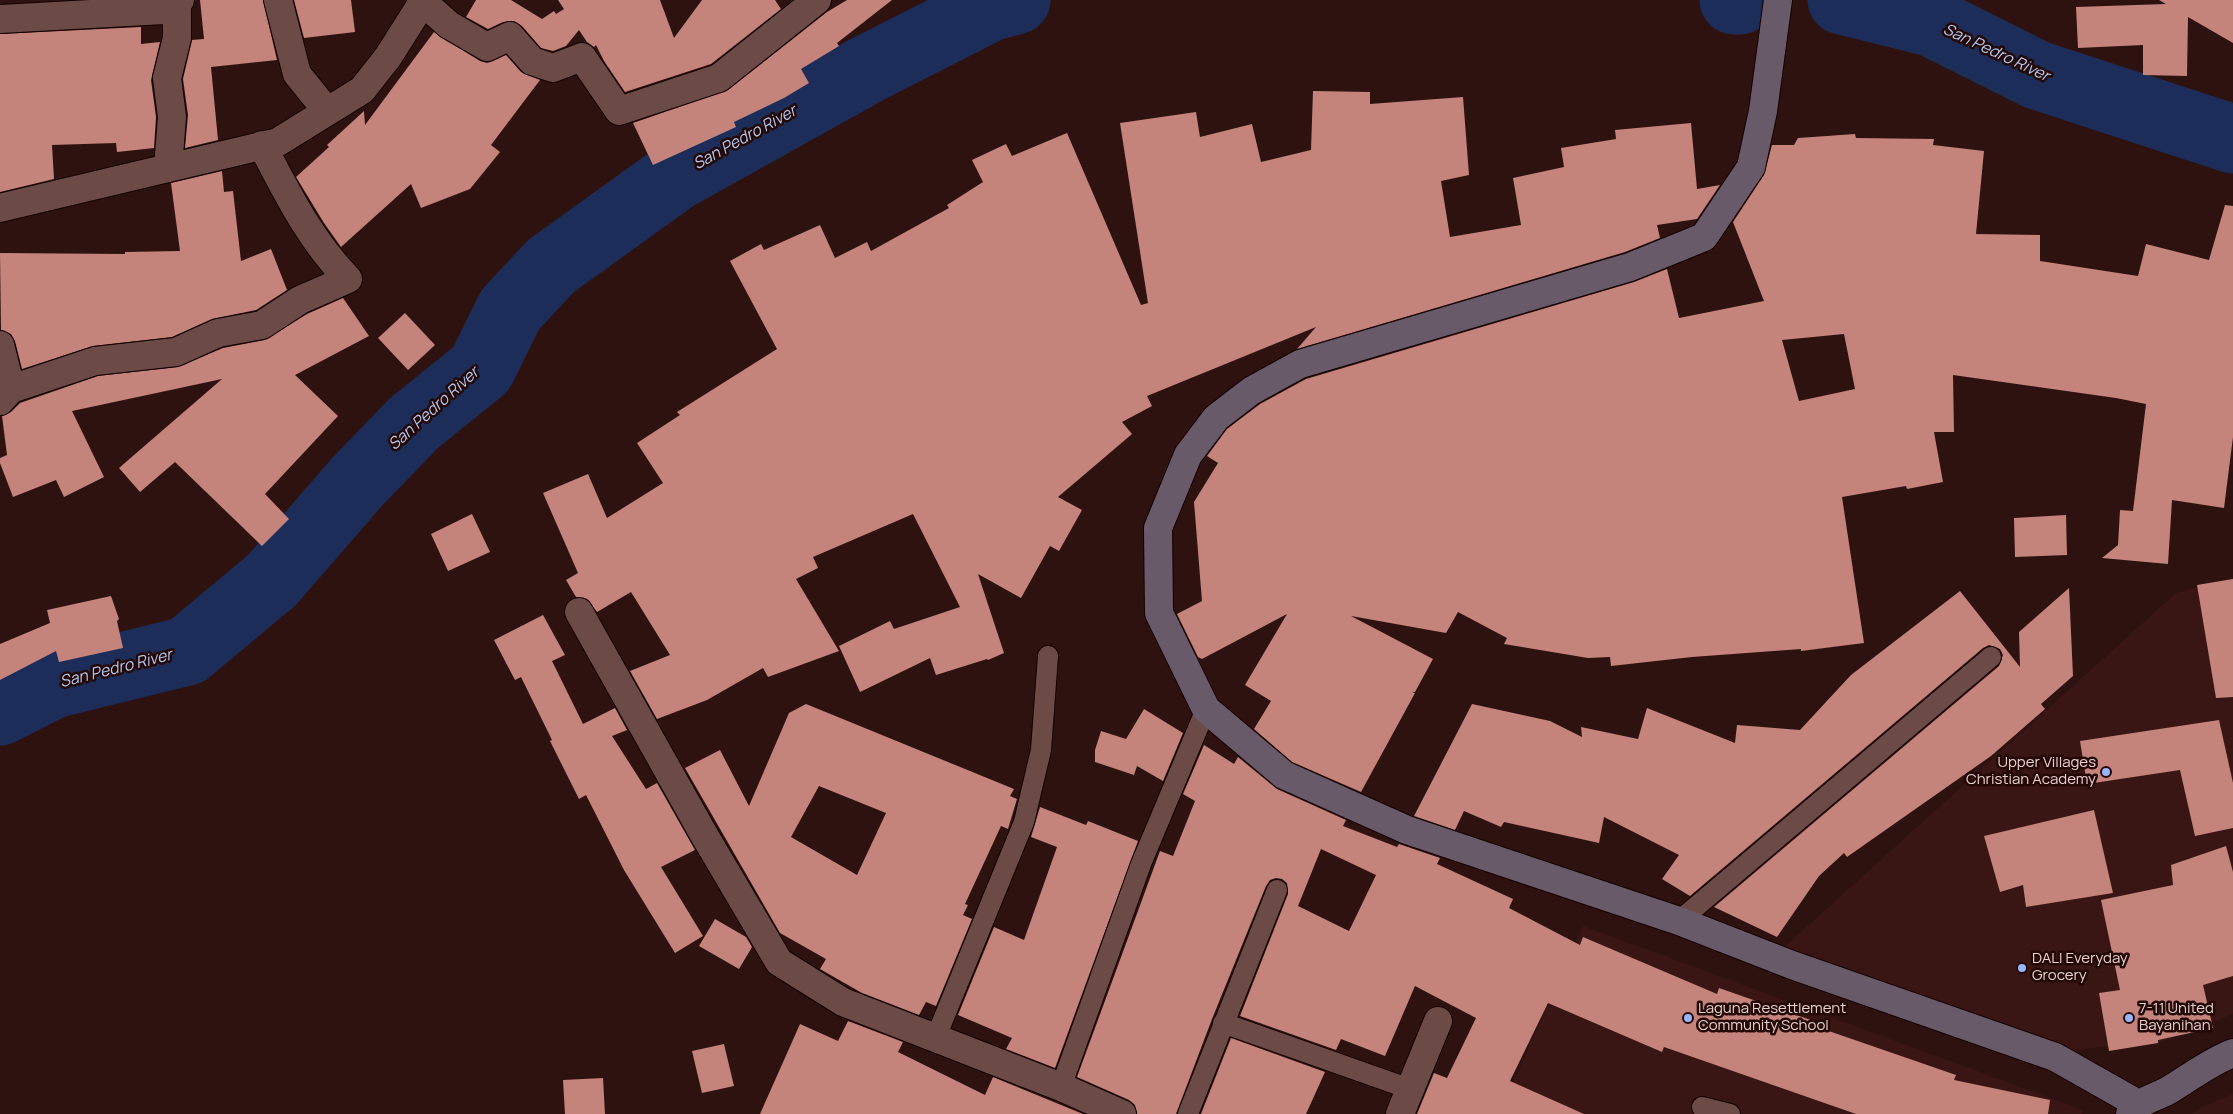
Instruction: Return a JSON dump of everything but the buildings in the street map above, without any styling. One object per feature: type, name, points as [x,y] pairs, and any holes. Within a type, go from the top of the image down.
[{"type":"main road","points":[[1778,0],[1763,111],[1751,167],[1704,237],[1630,267],[1300,364],[1251,391],[1216,418],[1188,455],[1158,528],[1160,613],[1206,710],[1284,775],[1407,830],[1679,921],[1792,965],[2055,1057],[2134,1109],[2168,1090],[2214,1060],[2233,1053]]},
{"type":"street","points":[[278,0],[297,74],[327,112]]},
{"type":"street","points":[[0,208],[278,142],[362,90],[388,57],[423,1],[449,25],[487,47],[510,36],[532,61],[553,68],[582,57],[619,111],[719,78],[817,0]]},
{"type":"street","points":[[0,19],[164,10],[178,2]]},
{"type":"street","points":[[168,168],[172,117],[168,78],[177,38],[178,2]]},
{"type":"street","points":[[0,345],[6,395],[95,361],[176,352],[218,333],[262,325],[300,300],[348,279],[326,256],[297,213],[262,145]]},
{"type":"street","points":[[579,612],[778,962],[843,1002],[1061,1087],[1122,1114]]},
{"type":"street","points":[[1400,1114],[1438,1021]]},
{"type":"lane","points":[[936,1037],[1024,822],[1041,750],[1048,656]]},
{"type":"lane","points":[[1679,921],[1990,657]]},
{"type":"lane","points":[[1061,1087],[1141,864],[1206,710]]},
{"type":"lane","points":[[1188,1114],[1277,890]]},
{"type":"lane","points":[[1223,1023],[1410,1089]]},
{"type":"lane","points":[[1702,1108],[1730,1114]]},
{"type":"shaded area","name":"Upper Villages Christian Academy","points":[[2233,578],[2233,1014],[2158,1043],[2054,1051],[1780,951],[2176,593]]},
{"type":"shaded area","name":"Laguna Resettlement Community School","points":[[1583,926],[2083,1110],[2082,1114],[1499,1114]]},
{"type":"shaded area","points":[[2233,1094],[2233,1114],[2192,1114],[2201,1107]]},
{"type":"waterway","name":"San Pedro River","points":[[0,711],[53,684],[187,651],[272,580],[357,482],[414,423],[481,369],[510,310],[551,266],[676,176],[868,69],[992,6],[1016,0]]},
{"type":"waterway","name":"San Pedro River","points":[[1734,0],[1740,0]]},
{"type":"waterway","name":"San Pedro River","points":[[1842,0],[1931,22],[2037,75],[2233,139]]},
{"type":"place","name":"Upper Villages Christian Academy","points":[[2106,772]]},
{"type":"place","name":"DALI Everyday Grocery","points":[[2022,968]]},
{"type":"place","name":"Laguna Resettlement Community School","points":[[1688,1018]]},
{"type":"place","name":"7-11 United Bayanihan","points":[[2129,1018]]}]
